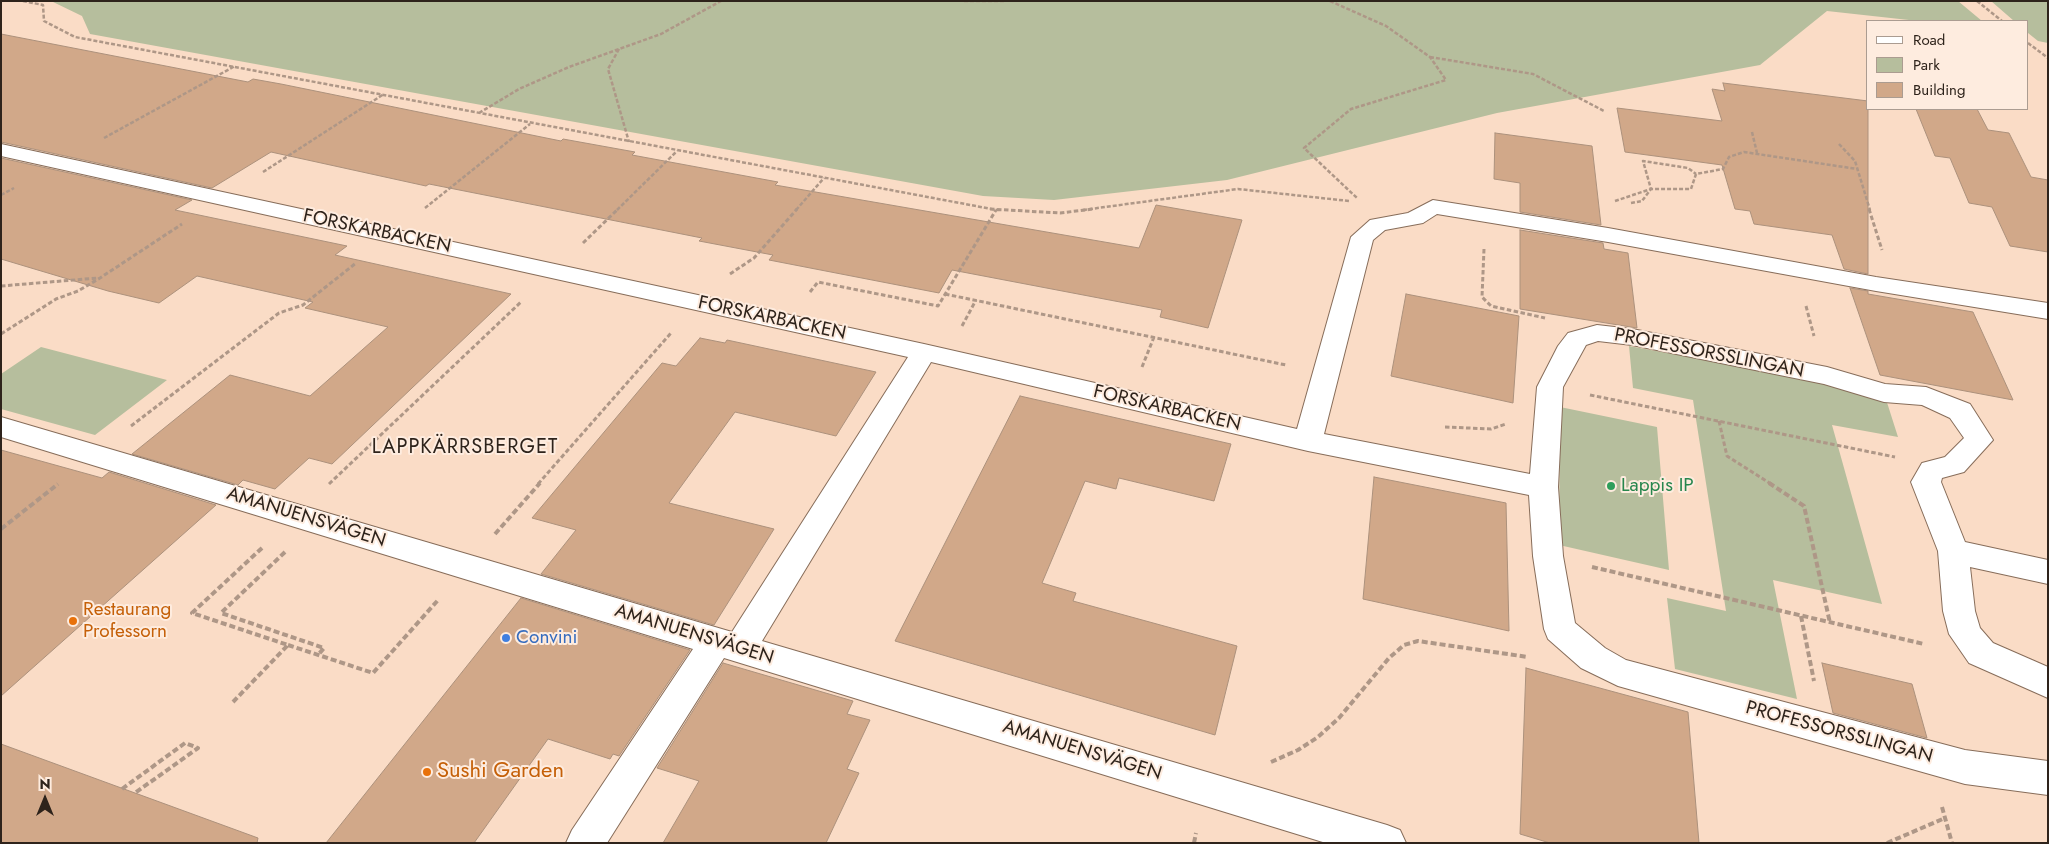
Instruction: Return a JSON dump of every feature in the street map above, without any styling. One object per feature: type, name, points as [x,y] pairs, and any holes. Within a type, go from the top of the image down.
[{"type":"street","name":"FORSKARBACKEN","points":[[1,150],[924,352],[1308,442],[1543,488]]},
{"type":"street","points":[[1308,442],[1362,237],[1378,226],[1415,218],[1433,207],[1608,235],[1876,284],[2048,311]]},
{"type":"street","name":"PROFESSORSSLINGAN","points":[[2048,683],[1981,653],[1965,634],[1959,611],[1953,551],[1926,482],[1932,470],[1954,465],[1979,440],[1960,411],[1926,396],[1884,393],[1827,376],[1632,337],[1597,333],[1577,339],[1571,346],[1550,398],[1543,488],[1548,556],[1560,629],[1593,658],[1618,672],[1965,767],[2048,778]]},
{"type":"street","points":[[585,843],[729,645],[924,352]]},
{"type":"street","name":"AMANUENSVÄGEN","points":[[1,427],[1387,843]]},
{"type":"street","points":[[1953,551],[2048,572]]},
{"type":"path","points":[[23,1],[43,5],[44,21],[75,37],[384,94],[530,124],[996,210],[1060,214],[1238,188],[1363,203],[1304,148],[1350,109],[1446,80],[1430,57],[1386,26],[1330,1]]},
{"type":"path","points":[[478,113],[527,86],[569,67],[661,34],[721,1]]},
{"type":"path","points":[[964,1],[1005,1]]},
{"type":"path","points":[[1977,1],[2001,20]]},
{"type":"path","points":[[2029,44],[2041,54],[2048,56]]},
{"type":"path","points":[[620,49],[608,69],[630,142]]},
{"type":"path","points":[[1430,57],[1533,74],[1604,111]]},
{"type":"path","points":[[121,129],[235,66]]},
{"type":"path","points":[[284,158],[384,94]]},
{"type":"path","points":[[447,191],[530,124]]},
{"type":"path","points":[[1752,132],[1757,153]]},
{"type":"path","points":[[1839,144],[1854,161],[1857,170],[1882,251],[1874,253]]},
{"type":"path","points":[[605,221],[677,151]]},
{"type":"path","points":[[1651,189],[1643,161],[1688,168],[1696,174],[1722,169],[1729,157],[1744,152],[1857,170]]},
{"type":"path","points":[[1609,202],[1651,189],[1692,188],[1696,174]]},
{"type":"path","points":[[467,566],[697,303],[738,266],[754,258],[824,178]]},
{"type":"path","points":[[1623,206],[1642,201],[1651,189]]},
{"type":"path","points":[[1433,207],[1466,229],[1484,245],[1482,297],[1491,306],[1552,319],[1577,339]]},
{"type":"path","points":[[787,322],[818,282],[938,306],[996,210]]},
{"type":"path","points":[[1,334],[56,298],[78,291],[100,278],[185,222]]},
{"type":"path","points":[[1,529],[279,314],[303,305],[392,235]]},
{"type":"path","points":[[1,286],[100,278]]},
{"type":"path","points":[[945,294],[1326,373]]},
{"type":"path","points":[[957,334],[976,300]]},
{"type":"path","points":[[318,655],[324,648],[221,613],[307,518],[509,314]]},
{"type":"path","points":[[1444,427],[1491,430],[1550,398],[1719,421],[1943,468]]},
{"type":"path","points":[[1719,421],[1727,456],[1804,506],[1830,623]]},
{"type":"path","points":[[1548,556],[1937,647],[1981,653]]},
{"type":"path","points":[[236,572],[192,613],[373,673],[413,628]]},
{"type":"path","points":[[1801,616],[1823,728]]},
{"type":"path","points":[[1220,793],[1232,780],[1298,750],[1318,737],[1339,718],[1389,658],[1404,645],[1418,641],[1537,658]]},
{"type":"path","points":[[233,702],[288,645]]},
{"type":"path","points":[[122,788],[186,743],[198,748],[135,793]]},
{"type":"path","points":[[1887,843],[1945,818]]},
{"type":"green space","points":[[51,1],[1958,1],[1981,20],[1909,20],[1827,11],[1760,65],[1497,113],[1227,180],[1054,200],[983,196],[90,34],[82,16]]},
{"type":"green space","points":[[1991,1],[2048,1],[2048,43],[2038,41],[2029,34],[2029,20],[2013,20]]},
{"type":"green space","points":[[1629,346],[1884,393],[1898,437],[1832,425],[1882,604],[1773,580],[1797,699],[1675,669],[1667,598],[1726,611],[1693,400],[1633,388]]},
{"type":"green space","points":[[41,347],[167,380],[95,435],[1,409],[1,374]]},
{"type":"green space","name":"Lappis IP","points":[[1560,407],[1657,427],[1669,570],[1559,545]]},
{"type":"building","points":[[1,34],[248,82],[253,79],[281,84],[561,141],[563,139],[635,152],[632,155],[778,182],[775,185],[1139,248],[1156,205],[1242,220],[1208,328],[1160,317],[1162,310],[952,270],[939,293],[769,260],[773,255],[699,241],[702,238],[429,184],[426,186],[271,152],[212,188],[1,142]]},
{"type":"building","points":[[1723,83],[1866,101],[1866,110],[1868,110],[1868,274],[1844,269],[1832,235],[1754,224],[1750,211],[1735,209],[1722,165],[1625,152],[1617,108],[1722,121],[1712,89],[1725,91]]},
{"type":"building","points":[[1916,110],[1978,110],[1988,130],[2009,133],[2031,177],[2048,180],[2048,252],[2010,246],[1992,207],[1969,203],[1950,158],[1935,156]]},
{"type":"building","points":[[1495,133],[1592,146],[1601,225],[1520,212],[1520,183],[1494,179]]},
{"type":"building","points":[[1,158],[192,200],[175,210],[347,246],[335,255],[511,294],[332,464],[309,458],[275,489],[243,480],[238,485],[132,454],[230,375],[310,396],[388,327],[305,308],[313,302],[197,276],[159,303],[108,291],[1,259]]},
{"type":"building","points":[[1520,230],[1603,243],[1604,249],[1628,253],[1637,328],[1520,309]]},
{"type":"building","points":[[1850,288],[1868,291],[1868,294],[1973,312],[2013,400],[1880,375]]},
{"type":"building","points":[[1406,294],[1519,316],[1513,403],[1391,376]]},
{"type":"building","points":[[700,338],[725,343],[727,340],[876,372],[836,436],[735,412],[669,503],[774,529],[714,625],[541,574],[576,530],[532,518],[662,363],[676,366]]},
{"type":"building","points":[[1020,396],[1231,444],[1214,501],[1119,478],[1116,489],[1085,481],[1042,583],[1076,593],[1073,601],[1237,646],[1215,735],[895,641]]},
{"type":"building","points":[[1,450],[102,478],[109,472],[216,505],[1,696]]},
{"type":"building","points":[[1374,477],[1506,503],[1509,631],[1363,599]]},
{"type":"building","points":[[521,598],[690,650],[619,756],[613,754],[610,759],[548,739],[474,843],[326,843]]},
{"type":"building","points":[[723,663],[853,701],[847,714],[870,720],[847,769],[859,773],[826,843],[663,843],[699,781],[657,768]]},
{"type":"building","points":[[1822,663],[1912,684],[1927,738],[1833,713]]},
{"type":"building","points":[[1526,668],[1688,712],[1699,843],[1550,843],[1520,834]]},
{"type":"building","points":[[1,744],[258,838],[257,843],[1,843]]},
{"type":"place","name":"Lappis IP","points":[[1611,486]]},
{"type":"place","name":"Restaurang Professorn","points":[[73,621]]},
{"type":"place","name":"Convini","points":[[506,638]]},
{"type":"place","name":"Sushi Garden","points":[[427,772]]},
{"type":"district","name":"LAPPKÄRRSBERGET","points":[[465,448]]}]
